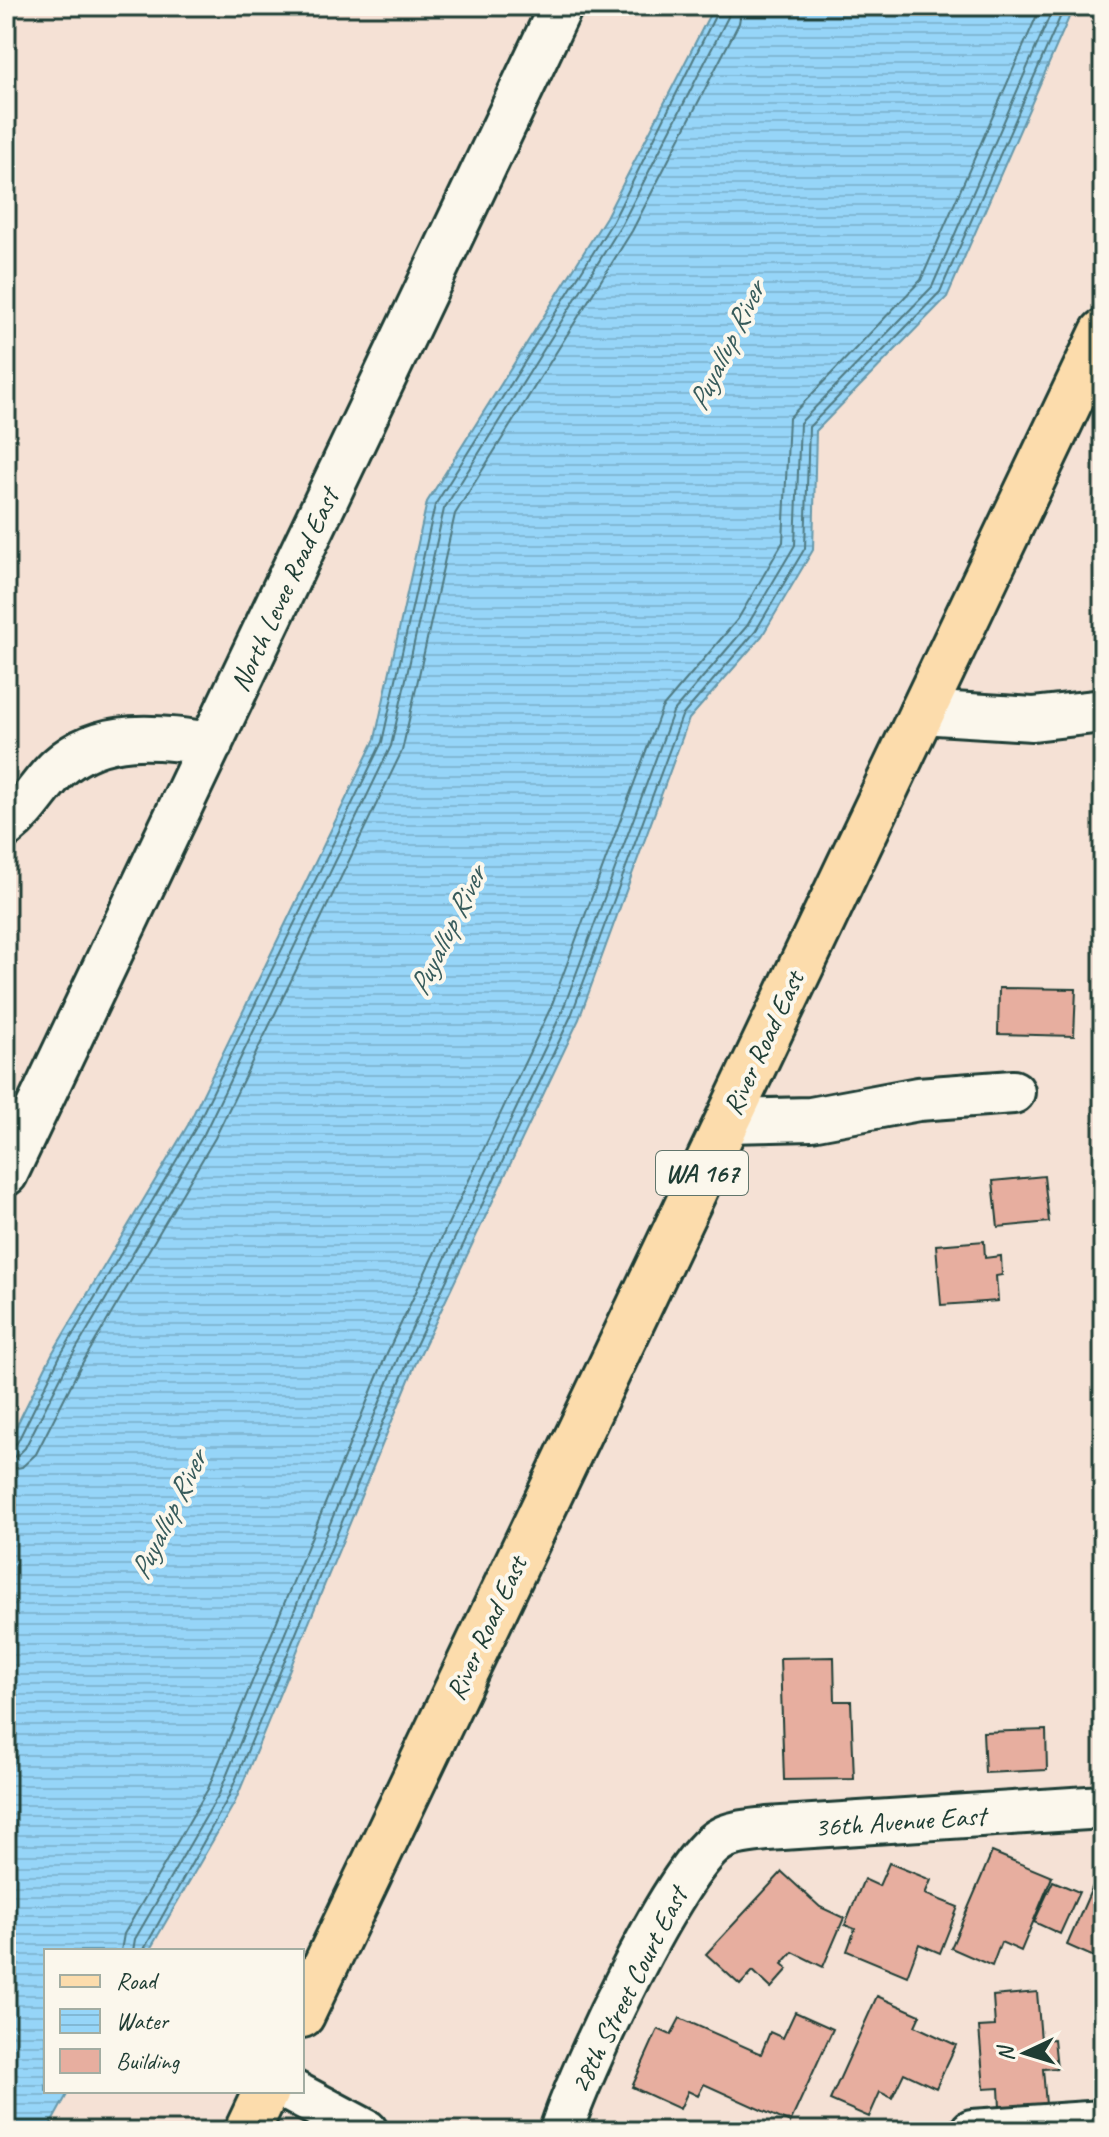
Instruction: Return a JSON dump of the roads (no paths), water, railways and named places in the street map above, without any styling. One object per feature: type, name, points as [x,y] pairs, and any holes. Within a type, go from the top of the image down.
[{"type":"main road","name":"River Road East","points":[[304,2011],[1103,332]]},
{"type":"main road","points":[[247,2131],[265,2093]]},
{"type":"street","name":"North Levee Road East","points":[[6,1174],[561,6]]},
{"type":"street","points":[[921,712],[1033,719],[1103,711]]},
{"type":"street","points":[[6,826],[43,789],[58,767],[97,743],[159,736],[211,744]]},
{"type":"street","points":[[727,1121],[811,1119],[918,1099],[1013,1092]]},
{"type":"street","name":"36th Avenue East","points":[[704,1854],[720,1839],[767,1829],[1103,1807]]},
{"type":"street","name":"28th Street Court East","points":[[561,2131],[580,2080],[621,1993],[686,1876],[704,1854]]},
{"type":"street","points":[[295,2093],[366,2131]]},
{"type":"street","points":[[972,2131],[1103,2122]]},
{"type":"water","name":"Puyallup River","points":[[714,6],[1074,6],[947,297],[816,431],[813,550],[762,636],[689,719],[579,1019],[415,1365],[235,1802],[150,1949],[44,1949],[44,2093],[68,2093],[47,2131],[6,2131],[6,1447],[53,1352],[188,1125],[375,739],[427,502],[606,217]]}]
